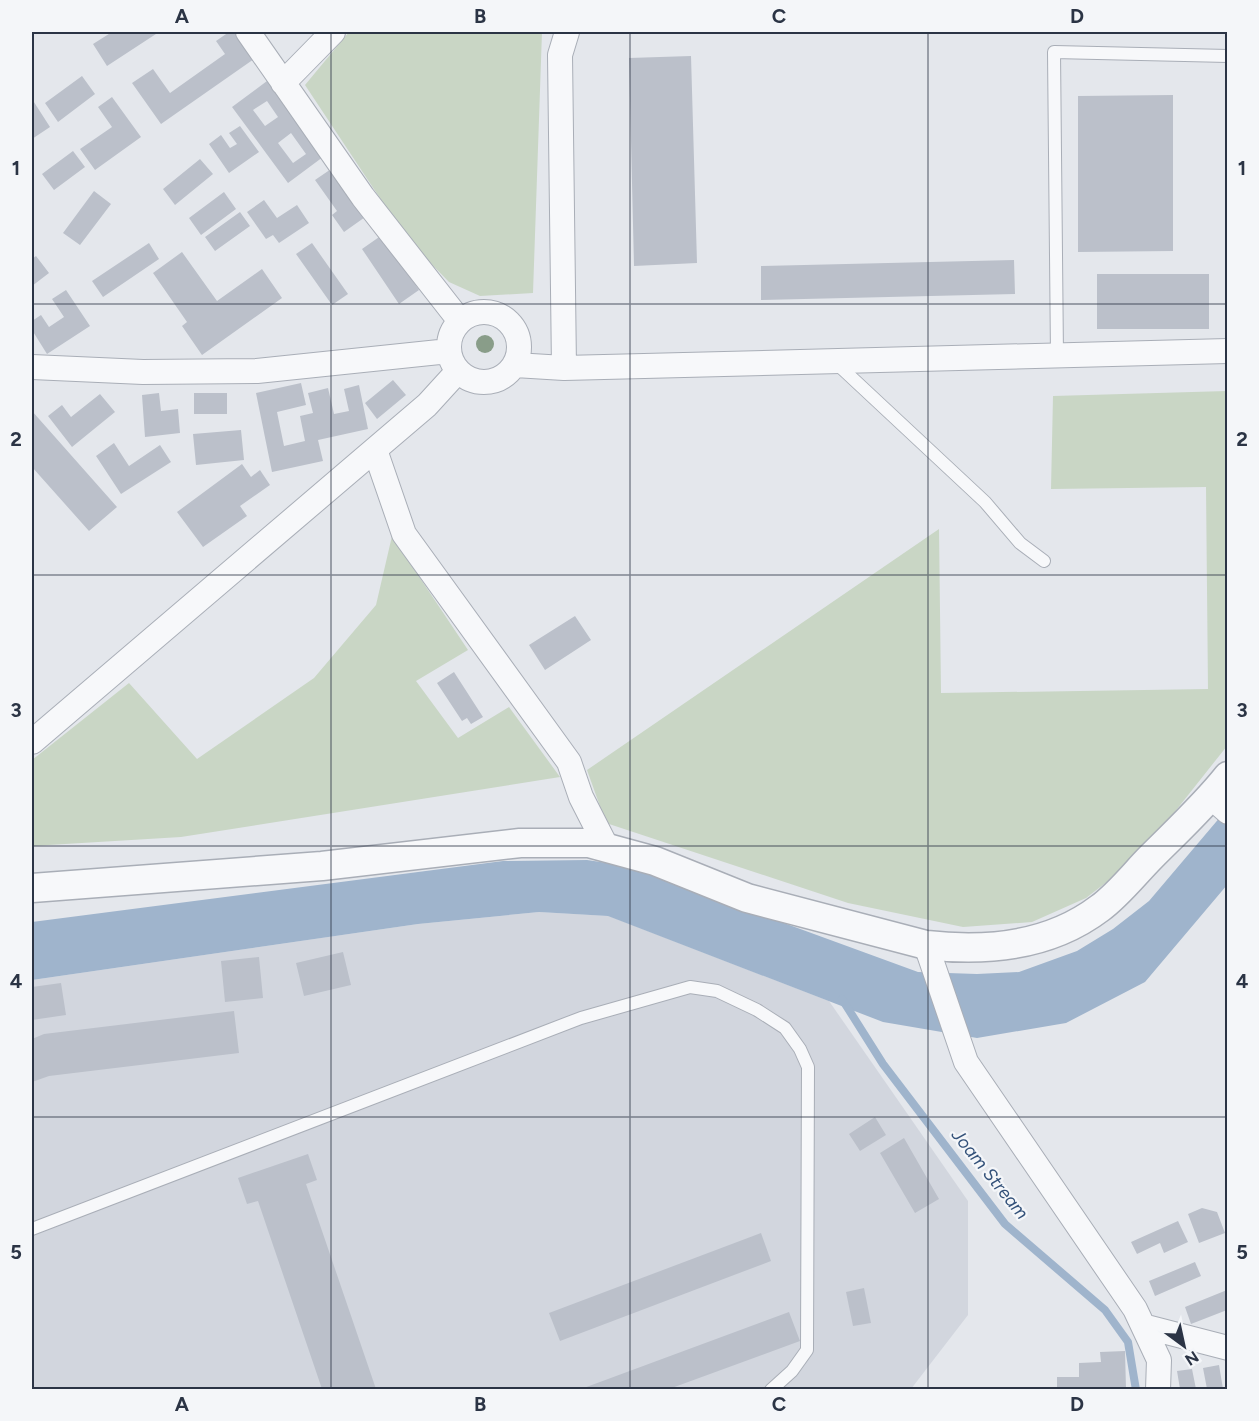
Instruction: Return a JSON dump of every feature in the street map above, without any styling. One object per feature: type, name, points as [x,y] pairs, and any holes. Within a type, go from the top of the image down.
[{"type":"street","points":[[248,32],[363,197],[460,321]]},
{"type":"street","points":[[283,83],[333,32]]},
{"type":"street","points":[[564,368],[560,55],[567,32]]},
{"type":"street","points":[[32,367],[142,372],[257,371],[453,361],[477,382],[488,382],[499,380],[515,365],[519,354],[517,333],[502,316],[480,312],[460,321],[453,331],[453,361],[427,405],[32,742]]},
{"type":"street","points":[[515,365],[564,368],[1227,351]]},
{"type":"street","points":[[375,450],[404,534],[569,762],[581,797],[607,848]]},
{"type":"street","points":[[32,888],[322,866],[520,843],[589,843],[655,861],[747,898],[930,957],[955,948],[1000,948],[1061,932],[1100,908],[1223,799]]},
{"type":"street","points":[[930,957],[957,1043],[966,1062],[998,1112],[1135,1309],[1159,1360],[1158,1389]]},
{"type":"street","points":[[1143,1326],[1227,1348]]},
{"type":"lane","points":[[1057,356],[1054,52],[1227,56]]},
{"type":"lane","points":[[834,361],[985,502],[1020,543],[1044,561]]},
{"type":"lane","points":[[32,1229],[581,1018],[690,987],[717,990],[757,1010],[784,1028],[800,1049],[808,1067],[810,1232],[807,1350],[792,1371],[771,1389]]},
{"type":"shaded area","points":[[539,912],[609,916],[829,1001],[968,1201],[968,1315],[911,1389],[32,1389],[32,980],[418,924]]},
{"type":"green space","points":[[349,32],[542,32],[533,293],[480,296],[449,282],[407,239],[305,85]]},
{"type":"green space","points":[[1227,391],[1227,746],[1139,857],[1086,898],[1032,922],[963,927],[848,903],[606,823],[587,770],[939,529],[941,693],[1208,689],[1206,487],[1051,489],[1053,396]]},
{"type":"green space","points":[[392,536],[468,650],[416,681],[458,738],[509,707],[560,777],[181,837],[32,846],[32,760],[129,683],[197,759],[314,678],[376,605]]},
{"type":"water","points":[[1227,809],[1227,885],[1145,982],[1066,1023],[977,1038],[883,1022],[608,916],[539,912],[418,924],[32,980],[32,922],[503,861],[587,860],[628,866],[918,972],[977,974],[1019,972],[1077,951],[1113,929],[1149,901]]},
{"type":"building","points":[[112,32],[159,32],[107,66],[93,44]]},
{"type":"building","points":[[229,32],[235,32],[254,59],[161,124],[132,83],[153,69],[170,93],[225,54],[216,41]]},
{"type":"building","points":[[751,32],[829,32],[829,34],[751,34]]},
{"type":"building","points":[[691,56],[697,263],[634,266],[629,58]]},
{"type":"building","points":[[82,76],[95,94],[58,122],[45,103]]},
{"type":"building","points":[[271,78],[327,154],[288,183],[232,107]],"holes":[[[267,101],[278,117],[265,126],[253,110]],[[291,133],[306,154],[293,163],[278,143]]]},
{"type":"building","points":[[1173,95],[1173,251],[1078,252],[1078,96]]},
{"type":"building","points":[[112,97],[141,137],[95,170],[80,149],[112,127],[98,107]]},
{"type":"building","points":[[32,99],[50,127],[32,139]]},
{"type":"building","points":[[240,126],[259,152],[229,173],[209,144],[221,135],[230,148],[237,144],[229,133]]},
{"type":"building","points":[[73,151],[85,167],[54,190],[42,174]]},
{"type":"building","points":[[200,159],[213,174],[175,205],[163,189]]},
{"type":"building","points":[[334,167],[368,215],[344,232],[332,215],[337,211],[315,180]]},
{"type":"building","points":[[94,191],[111,204],[80,245],[63,233]]},
{"type":"building","points":[[224,192],[236,209],[201,235],[189,218]]},
{"type":"building","points":[[264,200],[277,218],[297,205],[309,223],[279,243],[273,235],[266,239],[247,212]]},
{"type":"building","points":[[240,212],[250,226],[215,251],[205,237]]},
{"type":"building","points":[[1225,230],[1227,230],[1227,276],[1225,276]]},
{"type":"building","points":[[382,235],[419,290],[399,304],[362,249]]},
{"type":"building","points":[[149,243],[159,259],[103,297],[92,281]]},
{"type":"building","points":[[312,243],[348,294],[332,305],[296,254]]},
{"type":"building","points":[[182,252],[217,301],[262,269],[282,298],[202,355],[182,326],[187,322],[153,273]]},
{"type":"building","points":[[36,256],[49,273],[32,286],[32,259]]},
{"type":"building","points":[[1014,260],[1015,294],[761,300],[761,266]]},
{"type":"building","points":[[1097,274],[1209,274],[1209,329],[1097,329]]},
{"type":"building","points":[[66,290],[90,326],[47,354],[32,330],[32,321],[41,315],[49,327],[64,317],[52,299]]},
{"type":"building","points":[[393,380],[406,395],[377,419],[365,403]]},
{"type":"building","points":[[301,383],[306,405],[277,412],[284,446],[305,441],[300,416],[313,413],[308,393],[328,388],[334,414],[349,411],[344,389],[359,385],[368,429],[318,440],[323,461],[272,472],[256,393]]},
{"type":"building","points":[[159,393],[161,411],[178,409],[180,433],[145,437],[142,395]]},
{"type":"building","points":[[194,393],[227,393],[227,414],[194,414]]},
{"type":"building","points":[[100,394],[115,412],[72,447],[48,416],[62,405],[71,417]]},
{"type":"building","points":[[32,411],[117,507],[89,531],[32,467]]},
{"type":"building","points":[[241,430],[244,460],[196,465],[193,434]]},
{"type":"building","points":[[114,443],[129,466],[160,445],[171,462],[121,494],[96,456]]},
{"type":"building","points":[[242,464],[251,477],[260,470],[270,485],[240,506],[247,516],[203,547],[177,512]]},
{"type":"building","points":[[575,616],[591,640],[545,670],[529,645]]},
{"type":"building","points":[[454,672],[483,717],[471,724],[467,718],[462,721],[437,683]]},
{"type":"building","points":[[343,952],[351,985],[304,996],[296,963]]},
{"type":"building","points":[[259,957],[263,998],[225,1002],[221,961]]},
{"type":"building","points":[[61,983],[66,1015],[32,1020],[32,987]]},
{"type":"building","points":[[234,1011],[239,1053],[49,1076],[32,1082],[32,1039],[44,1034]]},
{"type":"building","points":[[875,1117],[886,1135],[860,1151],[849,1134]]},
{"type":"building","points":[[904,1138],[939,1199],[915,1213],[880,1153]]},
{"type":"building","points":[[308,1154],[317,1180],[306,1184],[376,1389],[322,1389],[258,1201],[247,1204],[238,1178]]},
{"type":"building","points":[[1202,1208],[1217,1212],[1225,1233],[1199,1243],[1188,1214]]},
{"type":"building","points":[[1178,1221],[1188,1242],[1164,1253],[1160,1243],[1137,1254],[1131,1242]]},
{"type":"building","points":[[761,1233],[771,1261],[560,1341],[549,1313]]},
{"type":"building","points":[[1195,1262],[1201,1276],[1155,1296],[1149,1281]]},
{"type":"building","points":[[864,1288],[871,1323],[853,1326],[846,1292]]},
{"type":"building","points":[[1227,1290],[1227,1310],[1191,1324],[1185,1307]]},
{"type":"building","points":[[789,1312],[800,1341],[669,1389],[581,1389]]},
{"type":"building","points":[[1125,1351],[1126,1389],[1057,1389],[1057,1377],[1079,1377],[1079,1363],[1101,1362],[1100,1352]]},
{"type":"building","points":[[1219,1365],[1223,1389],[1207,1389],[1203,1368]]},
{"type":"building","points":[[1192,1369],[1196,1389],[1180,1389],[1177,1371]]},
{"type":"waterway","name":"Joam Stream","points":[[842,999],[883,1064],[1005,1224],[1105,1310],[1128,1342],[1136,1390]]}]
